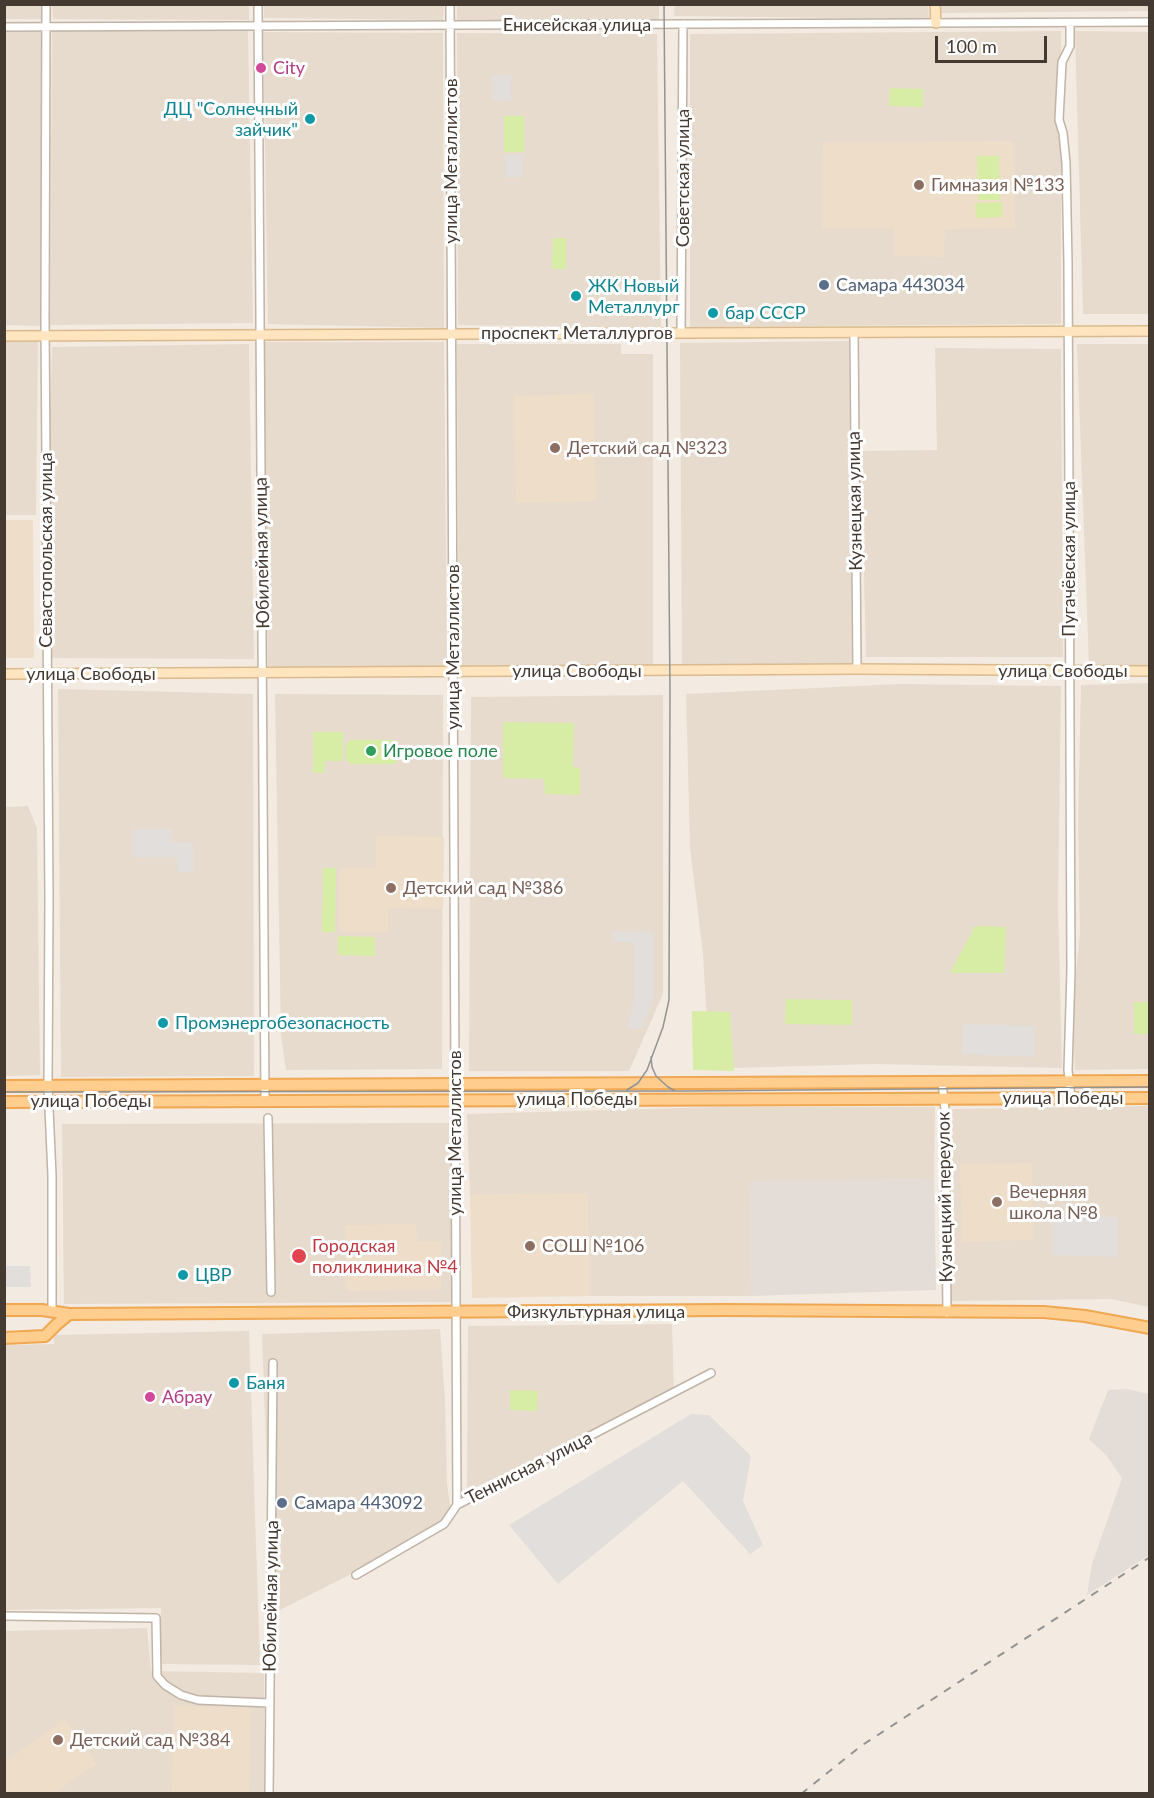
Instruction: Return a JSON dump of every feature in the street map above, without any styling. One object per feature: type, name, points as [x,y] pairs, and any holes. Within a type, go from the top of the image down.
[{"type":"main road","name":"улица Победы","points":[[4,1086],[1149,1081]]},
{"type":"main road","name":"улица Победы","points":[[4,1102],[1149,1098]]},
{"type":"main road","name":"Физкультурная улица","points":[[4,1310],[69,1314],[724,1311],[1054,1313],[1086,1316],[1149,1328]]},
{"type":"main road","points":[[47,1311],[52,1319],[53,1329]]},
{"type":"main road","points":[[4,1338],[40,1338],[50,1333],[69,1314]]},
{"type":"street","name":"Севастопольская улица","points":[[46,4],[48,1101],[51,1175],[47,1311]]},
{"type":"street","name":"Юбилейная улица","points":[[258,4],[258,335],[263,673],[265,1101]]},
{"type":"street","name":"улица Металлистов","points":[[450,4],[457,1505]]},
{"type":"street","points":[[935,4],[936,23]]},
{"type":"street","name":"Енисейская улица","points":[[4,27],[1149,22]]},
{"type":"street","name":"Пугачёвская улица","points":[[1070,23],[1070,46],[1062,62],[1059,120],[1063,133],[1066,163],[1071,1098]]},
{"type":"street","name":"Советская улица","points":[[681,333],[683,24]]},
{"type":"street","name":"проспект Металлургов","points":[[4,336],[1149,331]]},
{"type":"street","name":"Кузнецкая улица","points":[[854,332],[857,669]]},
{"type":"street","name":"улица Свободы","points":[[4,675],[857,669],[1149,671]]},
{"type":"street","name":"Кузнецкий переулок","points":[[942,1082],[947,1312]]},
{"type":"street","points":[[268,1118],[271,1292]]},
{"type":"street","name":"Юбилейная улица","points":[[269,1794],[273,1363]]},
{"type":"street","name":"Теннисная улица","points":[[356,1575],[444,1524],[457,1505],[711,1373]]},
{"type":"street","points":[[4,1616],[156,1618],[157,1676],[165,1685],[181,1695],[198,1700],[269,1703]]},
{"type":"shaded area","points":[[5,4],[41,5],[41,19],[5,19]]},
{"type":"shaded area","points":[[675,4],[928,5],[929,19],[674,16]]},
{"type":"shaded area","points":[[1149,4],[1150,11],[940,13],[940,5]]},
{"type":"shaded area","points":[[52,5],[249,5],[249,20],[53,19]]},
{"type":"shaded area","points":[[264,5],[444,5],[443,20],[264,18]]},
{"type":"shaded area","points":[[457,5],[659,5],[659,21],[457,20]]},
{"type":"shaded area","points":[[248,30],[253,323],[50,325],[52,31]]},
{"type":"shaded area","points":[[1061,31],[1061,324],[690,327],[690,34]]},
{"type":"shaded area","points":[[1075,31],[1149,32],[1149,314],[1083,314]]},
{"type":"shaded area","points":[[4,32],[42,32],[42,326],[5,325]]},
{"type":"shaded area","points":[[263,32],[443,33],[444,328],[268,324]]},
{"type":"shaded area","points":[[457,33],[657,34],[661,328],[458,325]]},
{"type":"shaded area","points":[[492,75],[511,75],[511,101],[492,100]]},
{"type":"shaded area","name":"Гимназия №133","points":[[1014,141],[1015,228],[945,229],[944,257],[894,256],[894,228],[822,228],[823,142]]},
{"type":"shaded area","points":[[505,155],[523,155],[523,177],[505,177]]},
{"type":"shaded area","points":[[38,341],[36,515],[5,515],[5,342]]},
{"type":"shaded area","points":[[849,341],[852,666],[682,668],[680,343]]},
{"type":"shaded area","points":[[261,342],[444,342],[447,669],[268,669]]},
{"type":"shaded area","points":[[249,344],[254,659],[52,658],[50,414],[52,347]]},
{"type":"shaded area","points":[[457,344],[621,344],[621,354],[653,354],[653,668],[459,666]]},
{"type":"shaded area","points":[[1077,344],[1149,344],[1149,665],[1089,666]]},
{"type":"shaded area","points":[[935,348],[1061,349],[1063,657],[866,657],[861,451],[937,450]]},
{"type":"shaded area","name":"Детский сад №323","points":[[593,394],[596,501],[516,503],[514,396]]},
{"type":"shaded area","points":[[4,520],[33,520],[34,658],[5,658]]},
{"type":"shaded area","points":[[1149,683],[1149,1069],[1075,1070],[1072,1017],[1080,931],[1078,821],[1081,685]]},
{"type":"shaded area","points":[[900,684],[1061,686],[1058,904],[1062,1068],[875,1064],[733,1068],[709,1056],[703,954],[690,847],[686,694]]},
{"type":"shaded area","points":[[58,689],[253,694],[254,1076],[61,1077]]},
{"type":"shaded area","points":[[275,694],[443,695],[442,1069],[286,1070],[281,1035]]},
{"type":"shaded area","points":[[663,695],[663,994],[629,1071],[469,1071],[471,697]]},
{"type":"shaded area","points":[[28,806],[37,828],[40,1075],[5,1076],[5,807]]},
{"type":"shaded area","points":[[133,829],[172,829],[172,842],[193,842],[193,872],[177,872],[177,857],[132,857]]},
{"type":"shaded area","name":"Детский сад №386","points":[[376,836],[444,837],[443,909],[388,908],[388,932],[339,932],[339,868],[376,868]]},
{"type":"shaded area","points":[[612,931],[654,932],[654,999],[641,1029],[627,1028],[634,999],[634,943],[613,941]]},
{"type":"shaded area","points":[[963,1024],[1035,1026],[1034,1057],[962,1054]]},
{"type":"shaded area","points":[[1149,1106],[1149,1307],[1112,1299],[951,1301],[950,1109]]},
{"type":"shaded area","points":[[717,1107],[935,1107],[934,1179],[750,1182],[751,1296],[589,1296],[587,1194],[470,1195],[467,1114]]},
{"type":"shaded area","points":[[453,1123],[454,1302],[64,1304],[62,1124]]},
{"type":"shaded area","name":"Вечерняя школа №8","points":[[1032,1163],[1033,1240],[962,1242],[960,1164]]},
{"type":"shaded area","points":[[934,1179],[936,1290],[751,1296],[750,1181]]},
{"type":"shaded area","name":"СОШ №106","points":[[587,1193],[589,1296],[472,1298],[470,1195]]},
{"type":"shaded area","points":[[1052,1216],[1118,1217],[1118,1257],[1052,1255]]},
{"type":"shaded area","points":[[416,1224],[417,1241],[441,1241],[441,1290],[346,1291],[345,1225]]},
{"type":"shaded area","points":[[5,1266],[30,1266],[31,1287],[5,1287]]},
{"type":"shaded area","points":[[672,1324],[674,1396],[467,1491],[468,1326]]},
{"type":"shaded area","points":[[440,1329],[447,1484],[452,1518],[359,1570],[272,1614],[262,1334]]},
{"type":"shaded area","points":[[249,1331],[260,1665],[161,1664],[161,1608],[5,1610],[5,1345],[54,1344],[54,1335]]},
{"type":"shaded area","points":[[1127,1389],[1149,1394],[1149,1555],[1087,1595],[1092,1564],[1122,1478],[1106,1455],[1089,1439],[1108,1390]]},
{"type":"shaded area","points":[[691,1414],[709,1415],[751,1456],[743,1501],[763,1545],[750,1554],[683,1481],[558,1584],[509,1525]]},
{"type":"shaded area","points":[[147,1628],[151,1671],[264,1673],[264,1793],[5,1793],[4,1631]]},
{"type":"shaded area","points":[[174,1706],[251,1708],[249,1793],[172,1793]]},
{"type":"shaded area","name":"Детский сад №384","points":[[65,1719],[97,1764],[55,1793],[5,1793],[5,1762]]},
{"type":"green space","points":[[890,88],[923,89],[923,107],[889,106]]},
{"type":"green space","points":[[504,116],[524,116],[524,152],[504,152]]},
{"type":"green space","points":[[977,156],[999,156],[1000,200],[978,200]]},
{"type":"green space","points":[[1002,202],[1002,217],[976,218],[975,203]]},
{"type":"green space","points":[[553,238],[566,238],[566,269],[552,269]]},
{"type":"green space","points":[[503,722],[574,723],[573,767],[580,768],[580,795],[545,794],[544,779],[503,778]]},
{"type":"green space","points":[[313,732],[343,732],[343,761],[325,761],[324,773],[313,772]]},
{"type":"green space","name":"Игровое поле","points":[[350,740],[394,740],[397,743],[397,762],[394,764],[350,764],[346,758],[346,744]]},
{"type":"green space","points":[[323,868],[336,868],[335,932],[322,932]]},
{"type":"green space","points":[[975,926],[1006,927],[1004,973],[950,973]]},
{"type":"green space","points":[[338,936],[375,937],[375,956],[338,955]]},
{"type":"green space","points":[[786,999],[852,1000],[852,1025],[785,1024]]},
{"type":"green space","points":[[1134,1002],[1149,1002],[1149,1034],[1134,1034]]},
{"type":"green space","points":[[692,1011],[730,1012],[734,1071],[693,1070]]},
{"type":"green space","points":[[510,1390],[538,1391],[537,1411],[510,1410]]},
{"type":"tram line","points":[[627,1090],[638,1083],[647,1070],[663,1027],[669,1000],[670,692],[664,4]]},
{"type":"tram line","points":[[651,1057],[656,1076],[675,1091]]},
{"type":"tram line","points":[[4,1092],[688,1091],[1150,1087]]},
{"type":"railway","points":[[801,1794],[861,1746],[1150,1557]]},
{"type":"place","name":"City","points":[[261,68]]},
{"type":"place","name":"ДЦ \"Солнечный зайчик\"","points":[[310,119]]},
{"type":"place","name":"Гимназия №133","points":[[919,185]]},
{"type":"place","name":"Самара 443034","points":[[824,285]]},
{"type":"place","name":"ЖК Новый Металлург","points":[[576,296]]},
{"type":"place","name":"бар СССР","points":[[713,313]]},
{"type":"place","name":"Детский сад №323","points":[[555,448]]},
{"type":"place","name":"Игровое поле","points":[[371,751]]},
{"type":"place","name":"Детский сад №386","points":[[391,888]]},
{"type":"place","name":"Промэнергобезопасность","points":[[163,1023]]},
{"type":"place","name":"Вечерняя школа №8","points":[[997,1202]]},
{"type":"place","name":"СОШ №106","points":[[530,1246]]},
{"type":"place","name":"Городская поликлиника №4","points":[[299,1256]]},
{"type":"place","name":"ЦВР","points":[[183,1275]]},
{"type":"place","name":"Баня","points":[[234,1383]]},
{"type":"place","name":"Абрау","points":[[150,1397]]},
{"type":"place","name":"Самара 443092","points":[[282,1503]]},
{"type":"place","name":"Детский сад №384","points":[[58,1740]]}]
